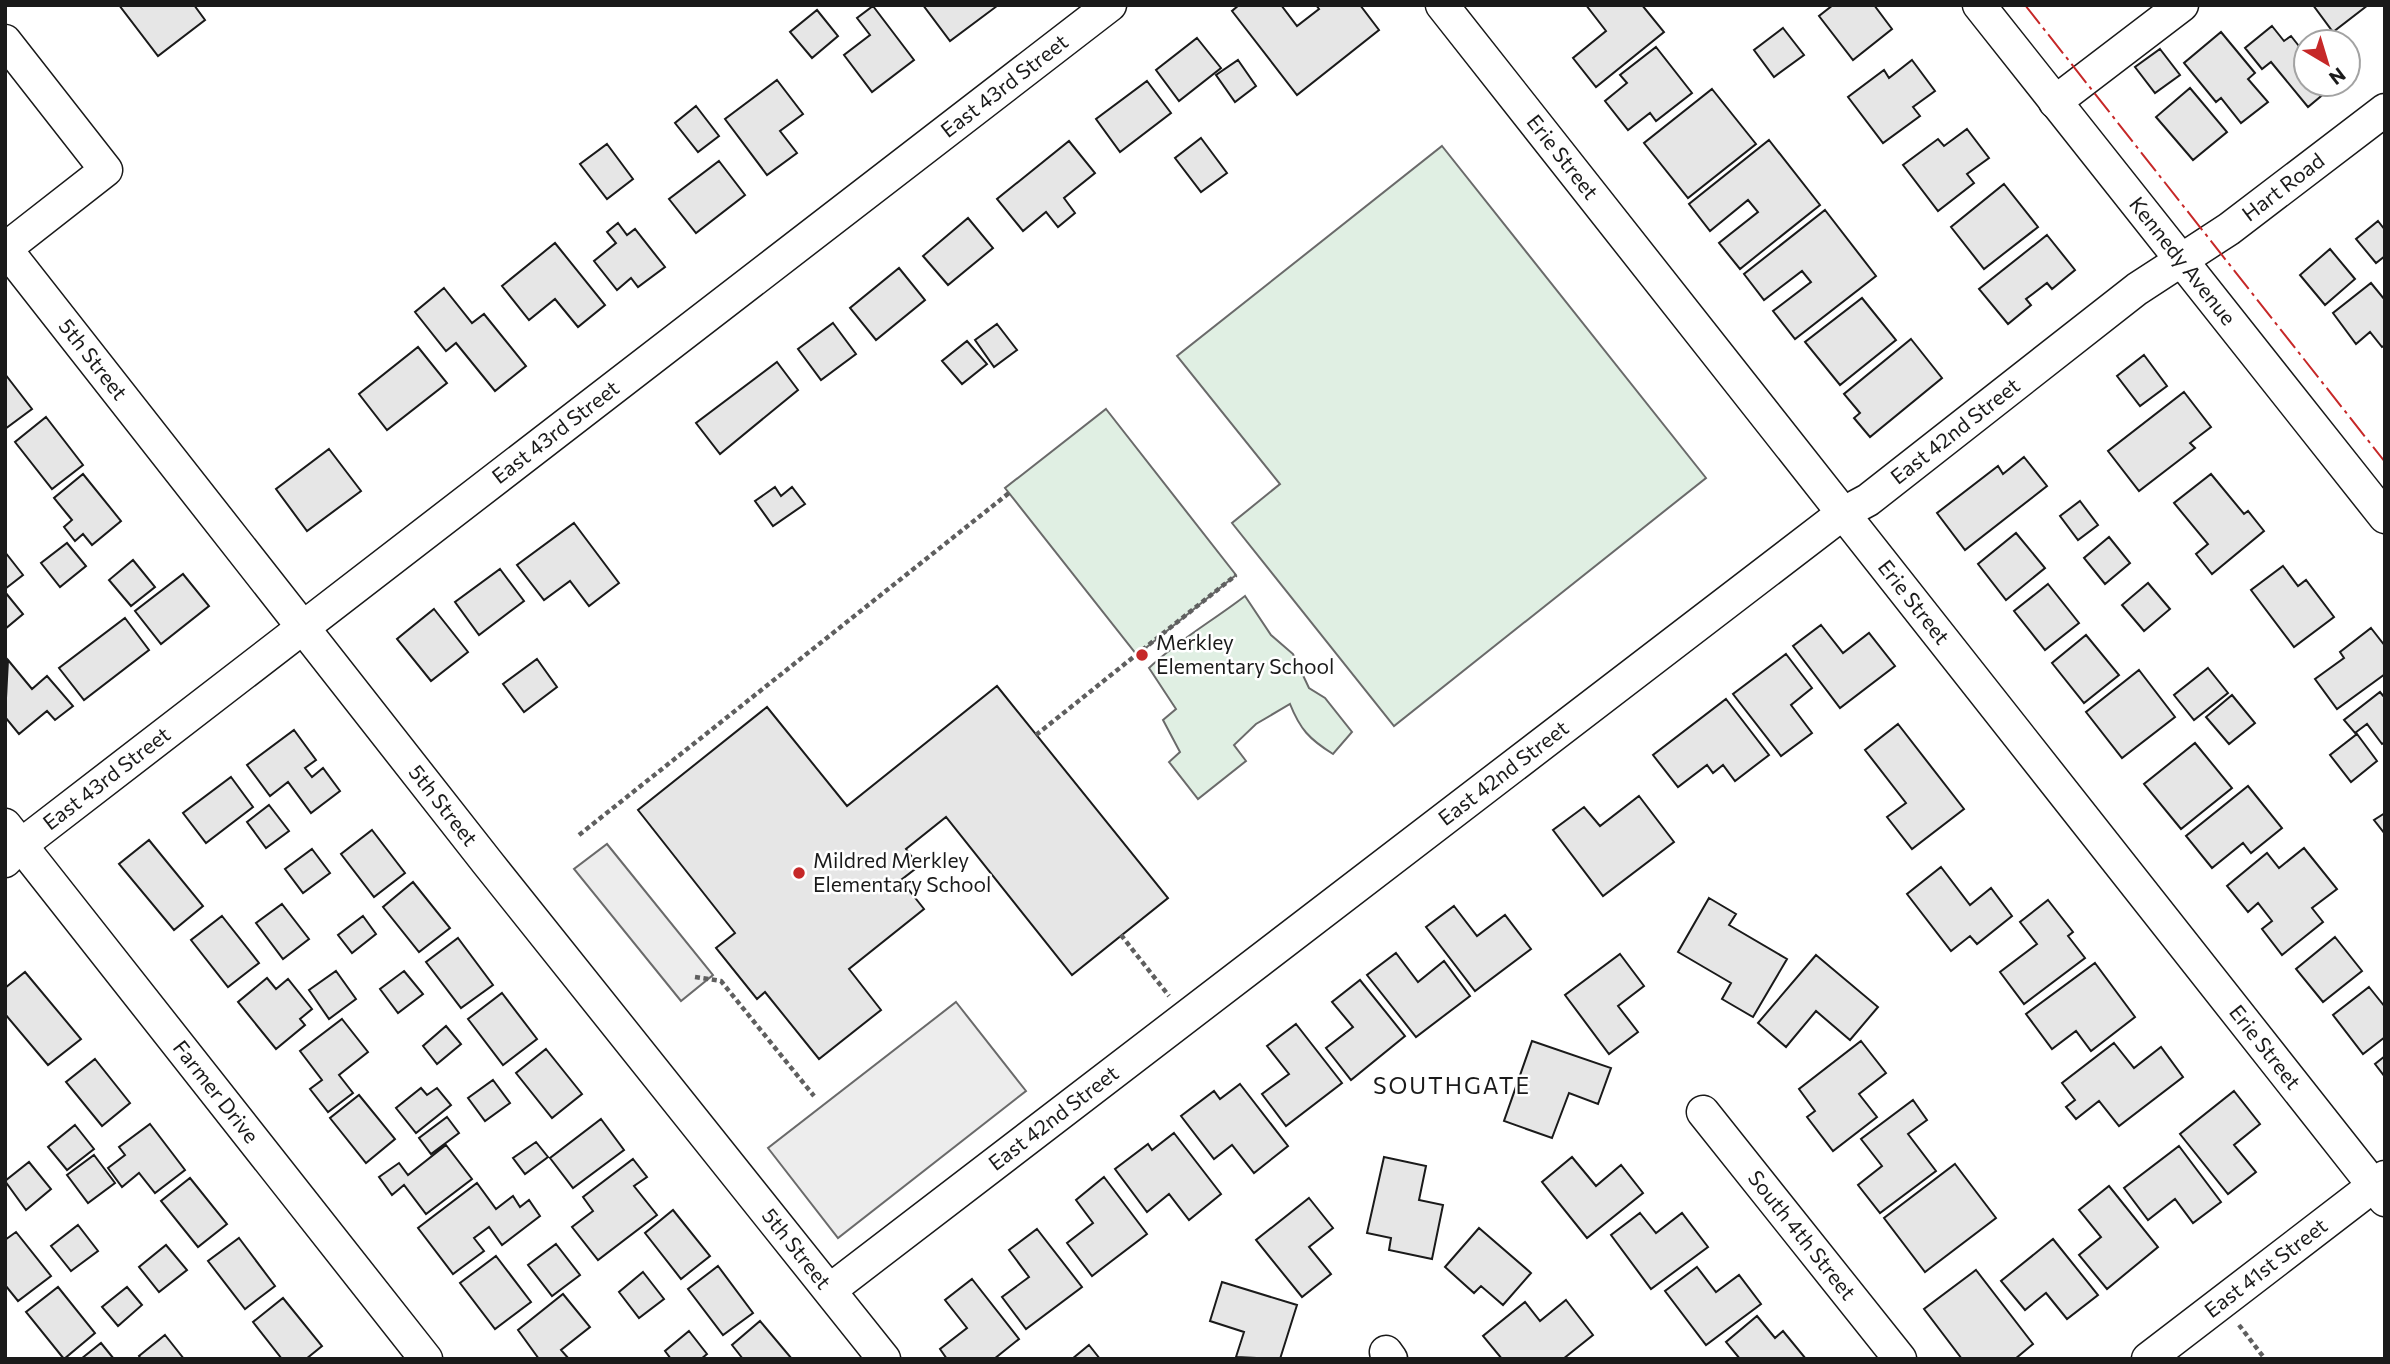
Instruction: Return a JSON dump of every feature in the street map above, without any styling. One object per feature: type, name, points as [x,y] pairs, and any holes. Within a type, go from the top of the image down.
[{"type":"street","name":"East 43rd Street","points":[[10,844],[304,626],[1110,5]]},
{"type":"street","name":"Erie Street","points":[[1442,5],[1842,514],[2381,1188]]},
{"type":"street","name":"Kennedy Avenue","points":[[1979,5],[2385,517]]},
{"type":"street","points":[[2055,102],[2182,5]]},
{"type":"street","points":[[5,41],[106,170],[5,248]]},
{"type":"street","name":"Hart Road","points":[[2180,261],[2230,229],[2385,110]]},
{"type":"street","name":"5th Street","points":[[5,248],[487,862],[884,1359]]},
{"type":"street","name":"East 42nd Street","points":[[830,1290],[1187,1019],[1842,514],[1868,500],[2137,289],[2180,261]]},
{"type":"street","name":"Farmer Drive","points":[[10,844],[426,1359]]},
{"type":"street","name":"South 4th Street","points":[[1703,1112],[1900,1359]]},
{"type":"street","name":"East 41st Street","points":[[2148,1359],[2381,1188]]},
{"type":"path","points":[[579,835],[1009,493]]},
{"type":"path","points":[[1036,735],[1236,575]]},
{"type":"path","points":[[1121,935],[1187,1019]]},
{"type":"path","points":[[695,977],[721,981],[814,1096]]},
{"type":"path","points":[[2238,1325],[2265,1359]]},
{"type":"green space","points":[[1442,146],[1706,478],[1394,726],[1232,523],[1280,484],[1177,356]]},
{"type":"green space","points":[[1106,409],[1236,575],[1137,655],[1005,488]]},
{"type":"green space","points":[[1245,596],[1271,635],[1293,654],[1309,688],[1325,698],[1352,732],[1333,754],[1306,733],[1290,704],[1256,724],[1234,745],[1246,761],[1198,799],[1169,762],[1180,752],[1163,720],[1176,709],[1149,668]]},
{"type":"shaded area","points":[[607,844],[713,975],[681,1001],[574,869]]},
{"type":"shaded area","points":[[956,1002],[1026,1091],[838,1238],[768,1148]]},
{"type":"building","points":[[119,5],[194,5],[205,20],[158,56]]},
{"type":"building","points":[[923,5],[996,5],[997,6],[950,41]]},
{"type":"building","points":[[1239,5],[1281,5],[1297,26],[1319,9],[1316,5],[1360,5],[1379,30],[1297,95],[1232,11]]},
{"type":"building","points":[[1586,5],[1642,5],[1664,32],[1596,87],[1573,58],[1606,31]]},
{"type":"building","points":[[1833,5],[1874,5],[1892,29],[1853,60],[1819,16]]},
{"type":"building","points":[[2313,5],[2368,5],[2338,28],[2330,28]]},
{"type":"building","points":[[873,6],[914,60],[872,92],[844,55],[870,35],[857,18]]},
{"type":"building","points":[[817,10],[838,36],[812,58],[790,32]]},
{"type":"building","points":[[2272,26],[2284,41],[2291,36],[2292,88],[2271,62],[2262,69],[2245,48]]},
{"type":"building","points":[[1783,28],[1804,55],[1774,77],[1754,50]]},
{"type":"building","points":[[2221,32],[2255,73],[2248,79],[2268,102],[2241,123],[2221,98],[2216,102],[2184,63]]},
{"type":"building","points":[[1197,38],[1221,68],[1179,101],[1156,70]]},
{"type":"building","points":[[1656,47],[1692,93],[1656,121],[1650,113],[1628,130],[1605,101],[1627,83],[1620,75]]},
{"type":"building","points":[[2160,49],[2180,75],[2155,93],[2135,67]]},
{"type":"building","points":[[1238,60],[1256,86],[1235,102],[1216,75]]},
{"type":"building","points":[[1912,60],[1935,91],[1913,107],[1920,116],[1883,143],[1848,97],[1884,70],[1889,78]]},
{"type":"building","points":[[777,80],[803,114],[780,131],[797,153],[767,175],[725,119]]},
{"type":"building","points":[[1147,81],[1171,113],[1120,152],[1096,119]]},
{"type":"building","points":[[2190,88],[2227,132],[2193,160],[2156,117]]},
{"type":"building","points":[[1712,89],[1756,144],[1688,198],[1644,143]]},
{"type":"building","points":[[2301,98],[2319,98],[2308,107]]},
{"type":"building","points":[[696,106],[719,136],[698,152],[675,123]]},
{"type":"building","points":[[1967,129],[1989,158],[1967,174],[1974,183],[1938,211],[1903,165],[1938,139],[1944,146]]},
{"type":"building","points":[[1201,138],[1227,173],[1201,192],[1175,158]]},
{"type":"building","points":[[1769,140],[1820,205],[1740,269],[1719,243],[1758,212],[1748,200],[1710,231],[1689,204]]},
{"type":"building","points":[[1069,141],[1095,173],[1064,198],[1075,213],[1058,227],[1046,212],[1023,231],[997,199]]},
{"type":"building","points":[[607,144],[633,179],[607,199],[580,164]]},
{"type":"building","points":[[719,161],[745,195],[696,233],[669,199]]},
{"type":"building","points":[[2004,184],[2038,227],[1984,269],[1951,227]]},
{"type":"building","points":[[1825,210],[1876,276],[1795,339],[1773,311],[1811,282],[1802,271],[1764,300],[1744,274]]},
{"type":"building","points":[[968,218],[993,248],[948,285],[923,256]]},
{"type":"building","points":[[2378,221],[2385,230],[2385,256],[2376,263],[2356,239]]},
{"type":"building","points":[[618,223],[627,235],[635,229],[665,267],[638,287],[631,278],[617,290],[594,261],[616,243],[607,232]]},
{"type":"building","points":[[2047,235],[2075,270],[2052,289],[2047,283],[2026,299],[2031,305],[2008,324],[1979,289]]},
{"type":"building","points":[[555,243],[605,305],[578,327],[555,299],[529,320],[502,286]]},
{"type":"building","points":[[2330,249],[2355,279],[2325,305],[2300,275]]},
{"type":"building","points":[[899,268],[925,300],[876,340],[850,308]]},
{"type":"building","points":[[2371,283],[2385,300],[2385,345],[2382,347],[2370,332],[2356,344],[2333,313]]},
{"type":"building","points":[[444,288],[472,323],[484,314],[526,366],[495,391],[456,343],[446,351],[415,312]]},
{"type":"building","points":[[1862,298],[1896,340],[1840,385],[1805,342]]},
{"type":"building","points":[[833,323],[856,354],[821,380],[798,349]]},
{"type":"building","points":[[997,324],[1017,350],[994,367],[975,340]]},
{"type":"building","points":[[1911,339],[1942,378],[1870,437],[1854,418],[1860,413],[1844,394]]},
{"type":"building","points":[[967,341],[987,364],[962,384],[942,361]]},
{"type":"building","points":[[418,347],[447,383],[387,430],[359,394]]},
{"type":"building","points":[[2144,355],[2167,386],[2140,406],[2117,376]]},
{"type":"building","points":[[777,362],[798,390],[720,454],[696,423]]},
{"type":"building","points":[[5,374],[32,409],[5,429]]},
{"type":"building","points":[[2184,392],[2211,427],[2190,443],[2195,448],[2139,491],[2108,451]]},
{"type":"building","points":[[46,417],[83,465],[52,489],[15,442]]},
{"type":"building","points":[[329,449],[361,491],[307,531],[276,489]]},
{"type":"building","points":[[2024,457],[2047,486],[1965,550],[1937,513],[1998,466],[2003,474]]},
{"type":"building","points":[[83,474],[121,521],[92,545],[83,534],[75,541],[64,527],[72,520],[54,498]]},
{"type":"building","points":[[2211,474],[2244,514],[2248,511],[2264,531],[2212,574],[2196,554],[2208,544],[2174,503]]},
{"type":"building","points":[[775,487],[781,496],[792,487],[805,504],[773,526],[755,501]]},
{"type":"building","points":[[2080,501],[2098,525],[2078,540],[2060,516]]},
{"type":"building","points":[[574,523],[619,583],[589,606],[570,581],[544,600],[517,565]]},
{"type":"building","points":[[2016,533],[2045,568],[2006,600],[1978,564]]},
{"type":"building","points":[[2109,537],[2130,563],[2105,584],[2084,558]]},
{"type":"building","points":[[67,543],[86,566],[60,587],[41,563]]},
{"type":"building","points":[[5,552],[23,575],[5,589]]},
{"type":"building","points":[[133,560],[155,587],[131,606],[109,580]]},
{"type":"building","points":[[2283,566],[2298,586],[2306,580],[2334,617],[2294,647],[2251,590]]},
{"type":"building","points":[[500,569],[524,601],[479,635],[455,602]]},
{"type":"building","points":[[183,574],[209,606],[161,644],[135,611]]},
{"type":"building","points":[[2148,583],[2170,609],[2144,631],[2122,605]]},
{"type":"building","points":[[2048,584],[2079,623],[2045,650],[2014,611]]},
{"type":"building","points":[[5,592],[23,614],[5,629]]},
{"type":"building","points":[[434,609],[468,652],[431,681],[397,639]]},
{"type":"building","points":[[125,618],[149,650],[84,700],[59,668]]},
{"type":"building","points":[[1821,625],[1843,653],[1869,633],[1895,666],[1840,708],[1793,646]]},
{"type":"building","points":[[2371,628],[2385,646],[2385,674],[2337,709],[2315,679],[2344,658],[2340,652]]},
{"type":"building","points":[[2086,635],[2119,675],[2084,703],[2052,663]]},
{"type":"building","points":[[1786,654],[1812,688],[1791,705],[1812,733],[1781,756],[1733,694]]},
{"type":"building","points":[[537,659],[557,687],[524,712],[503,684]]},
{"type":"building","points":[[8,660],[32,689],[47,676],[73,706],[55,720],[47,711],[19,734],[5,717]]},
{"type":"building","points":[[2208,668],[2228,693],[2194,720],[2174,695]]},
{"type":"building","points":[[2139,670],[2175,717],[2122,758],[2086,712]]},
{"type":"building","name":"Mildred Merkley Elementary School","points":[[997,686],[1168,898],[1072,975],[946,817],[906,849],[919,866],[901,880],[924,909],[849,969],[881,1010],[819,1059],[765,992],[757,999],[716,948],[735,933],[638,810],[767,707],[847,806]]},
{"type":"building","points":[[2380,692],[2385,698],[2385,742],[2382,744],[2367,724],[2355,733],[2344,720]]},
{"type":"building","points":[[2232,695],[2255,723],[2229,744],[2206,717]]},
{"type":"building","points":[[1726,699],[1769,755],[1735,781],[1723,765],[1713,773],[1707,765],[1678,787],[1653,755]]},
{"type":"building","points":[[1898,724],[1964,809],[1912,849],[1887,817],[1906,803],[1865,750]]},
{"type":"building","points":[[294,730],[316,760],[305,768],[312,777],[323,768],[340,791],[311,813],[288,782],[270,796],[247,765]]},
{"type":"building","points":[[2357,734],[2377,761],[2351,782],[2330,755]]},
{"type":"building","points":[[2195,743],[2232,788],[2181,829],[2144,784]]},
{"type":"building","points":[[231,777],[253,807],[206,843],[183,813]]},
{"type":"building","points":[[2248,786],[2282,828],[2251,853],[2243,843],[2212,868],[2186,836]]},
{"type":"building","points":[[1639,796],[1674,842],[1603,896],[1553,830],[1584,807],[1600,826]]},
{"type":"building","points":[[269,805],[289,831],[266,848],[247,822]]},
{"type":"building","points":[[2385,813],[2385,834],[2374,820]]},
{"type":"building","points":[[372,830],[405,873],[374,897],[341,854]]},
{"type":"building","points":[[149,840],[203,906],[174,930],[119,864]]},
{"type":"building","points":[[2304,848],[2337,889],[2312,908],[2323,922],[2282,955],[2262,929],[2272,921],[2258,903],[2248,912],[2227,886],[2267,853],[2279,868]]},
{"type":"building","points":[[312,849],[330,873],[303,893],[285,869]]},
{"type":"building","points":[[1941,867],[1970,905],[1991,888],[2012,916],[1977,944],[1970,936],[1951,951],[1907,894]]},
{"type":"building","points":[[413,882],[450,928],[419,952],[383,907]]},
{"type":"building","points":[[1709,898],[1736,914],[1729,925],[1787,959],[1753,1017],[1722,999],[1731,983],[1678,952]]},
{"type":"building","points":[[2048,900],[2073,932],[2068,936],[2085,958],[2024,1004],[2000,972],[2037,944],[2020,922]]},
{"type":"building","points":[[282,904],[309,939],[283,959],[256,923]]},
{"type":"building","points":[[1454,906],[1477,936],[1505,915],[1531,949],[1475,991],[1426,927]]},
{"type":"building","points":[[222,916],[259,963],[228,987],[191,940]]},
{"type":"building","points":[[363,916],[376,934],[352,953],[338,935]]},
{"type":"building","points":[[2335,937],[2362,971],[2323,1002],[2296,969]]},
{"type":"building","points":[[458,938],[493,985],[461,1008],[426,962]]},
{"type":"building","points":[[1396,953],[1418,982],[1444,961],[1470,996],[1416,1037],[1367,975]]},
{"type":"building","points":[[1620,954],[1644,986],[1618,1006],[1638,1032],[1609,1054],[1565,995]]},
{"type":"building","points":[[1816,955],[1878,1007],[1850,1040],[1816,1011],[1786,1047],[1758,1023]]},
{"type":"building","points":[[2095,963],[2135,1017],[2091,1051],[2076,1031],[2052,1049],[2026,1014]]},
{"type":"building","points":[[336,971],[356,999],[329,1019],[309,990]]},
{"type":"building","points":[[404,971],[423,994],[398,1013],[380,989]]},
{"type":"building","points":[[25,972],[81,1039],[48,1065],[5,1014],[5,988]]},
{"type":"building","points":[[267,978],[276,989],[288,979],[312,1009],[300,1019],[305,1025],[276,1049],[238,1002]]},
{"type":"building","points":[[1360,980],[1405,1036],[1351,1080],[1326,1048],[1353,1027],[1332,1002]]},
{"type":"building","points":[[2369,987],[2385,1007],[2385,1037],[2363,1054],[2333,1015]]},
{"type":"building","points":[[502,993],[537,1039],[503,1065],[468,1019]]},
{"type":"building","points":[[342,1019],[368,1052],[339,1075],[353,1093],[328,1112],[310,1089],[322,1080],[300,1051]]},
{"type":"building","points":[[1296,1024],[1342,1083],[1286,1126],[1262,1094],[1289,1074],[1267,1046]]},
{"type":"building","points":[[446,1026],[461,1044],[437,1064],[423,1046]]},
{"type":"building","points":[[1532,1041],[1611,1068],[1598,1104],[1569,1093],[1552,1138],[1504,1121]]},
{"type":"building","points":[[1861,1041],[1886,1073],[1859,1094],[1877,1117],[1833,1151],[1807,1117],[1815,1111],[1799,1089]]},
{"type":"building","points":[[2114,1043],[2134,1068],[2161,1047],[2183,1077],[2119,1126],[2099,1101],[2076,1119],[2066,1107],[2075,1100],[2062,1083]]},
{"type":"building","points":[[546,1049],[582,1094],[552,1118],[516,1073]]},
{"type":"building","points":[[2385,1056],[2385,1077],[2375,1064]]},
{"type":"building","points":[[95,1059],[130,1103],[102,1126],[66,1082]]},
{"type":"building","points":[[493,1080],[510,1103],[485,1121],[468,1098]]},
{"type":"building","points":[[1240,1084],[1288,1146],[1254,1173],[1232,1145],[1214,1159],[1181,1116],[1214,1091],[1220,1099]]},
{"type":"building","points":[[421,1088],[427,1095],[437,1088],[451,1105],[416,1133],[396,1108]]},
{"type":"building","points":[[2234,1091],[2260,1124],[2234,1145],[2256,1172],[2228,1194],[2180,1134]]},
{"type":"building","points":[[359,1095],[395,1139],[366,1163],[330,1118]]},
{"type":"building","points":[[1913,1100],[1927,1120],[1908,1134],[1936,1171],[1880,1213],[1858,1185],[1882,1166],[1861,1139]]},
{"type":"building","points":[[447,1117],[459,1133],[431,1154],[419,1138]]},
{"type":"building","points":[[601,1119],[624,1150],[573,1188],[550,1158]]},
{"type":"building","points":[[150,1124],[185,1170],[155,1193],[139,1173],[122,1187],[108,1168],[125,1155],[119,1147]]},
{"type":"building","points":[[75,1125],[94,1149],[67,1170],[48,1147]]},
{"type":"building","points":[[1174,1133],[1221,1194],[1189,1220],[1169,1194],[1147,1212],[1115,1169],[1148,1144],[1152,1150]]},
{"type":"building","points":[[536,1142],[548,1157],[525,1174],[513,1158]]},
{"type":"building","points":[[446,1145],[472,1179],[426,1214],[404,1185],[392,1195],[379,1177],[399,1163],[408,1175]]},
{"type":"building","points":[[2179,1146],[2221,1202],[2193,1223],[2175,1199],[2148,1220],[2124,1188]]},
{"type":"building","points":[[94,1155],[115,1183],[88,1203],[67,1175]]},
{"type":"building","points":[[1384,1157],[1426,1166],[1419,1200],[1443,1205],[1432,1259],[1389,1250],[1391,1238],[1367,1233]]},
{"type":"building","points":[[1572,1157],[1596,1186],[1621,1165],[1643,1193],[1587,1238],[1542,1182]]},
{"type":"building","points":[[633,1159],[647,1177],[634,1186],[657,1215],[598,1260],[572,1227],[593,1211],[583,1197]]},
{"type":"building","points":[[29,1162],[51,1189],[26,1210],[5,1181]]},
{"type":"building","points":[[1955,1164],[1996,1218],[1925,1272],[1884,1218]]},
{"type":"building","points":[[1104,1177],[1147,1234],[1092,1276],[1067,1243],[1093,1223],[1076,1200]]},
{"type":"building","points":[[190,1178],[227,1224],[198,1247],[161,1201]]},
{"type":"building","points":[[477,1183],[496,1209],[513,1196],[520,1207],[529,1200],[540,1216],[502,1245],[489,1227],[474,1238],[484,1251],[453,1274],[418,1228]]},
{"type":"building","points":[[2109,1186],[2158,1247],[2107,1289],[2079,1255],[2101,1237],[2079,1210]]},
{"type":"building","points":[[1309,1198],[1333,1228],[1309,1247],[1331,1274],[1302,1297],[1256,1240]]},
{"type":"building","points":[[673,1210],[710,1256],[681,1279],[645,1233]]},
{"type":"building","points":[[1640,1213],[1656,1233],[1682,1213],[1708,1247],[1651,1289],[1611,1235]]},
{"type":"building","points":[[78,1225],[98,1251],[71,1271],[51,1246]]},
{"type":"building","points":[[1479,1228],[1531,1273],[1503,1305],[1481,1286],[1474,1293],[1445,1267]]},
{"type":"building","points":[[1037,1229],[1082,1287],[1026,1329],[1002,1297],[1029,1277],[1009,1250]]},
{"type":"building","points":[[16,1232],[51,1276],[18,1301],[5,1285],[5,1240]]},
{"type":"building","points":[[239,1238],[275,1286],[245,1309],[208,1261]]},
{"type":"building","points":[[2053,1239],[2098,1295],[2067,1319],[2046,1293],[2025,1310],[2001,1281]]},
{"type":"building","points":[[556,1244],[580,1275],[552,1296],[528,1265]]},
{"type":"building","points":[[166,1245],[187,1270],[159,1292],[139,1267]]},
{"type":"building","points":[[496,1256],[531,1302],[495,1329],[460,1283]]},
{"type":"building","points":[[718,1266],[753,1313],[723,1335],[688,1289]]},
{"type":"building","points":[[1697,1267],[1716,1292],[1739,1275],[1761,1304],[1706,1345],[1665,1291]]},
{"type":"building","points":[[1976,1270],[2033,1344],[2015,1359],[1962,1359],[1924,1309]]},
{"type":"building","points":[[643,1272],[664,1299],[639,1318],[619,1292]]},
{"type":"building","points":[[972,1279],[1019,1339],[994,1359],[947,1359],[940,1349],[967,1328],[945,1300]]},
{"type":"building","points":[[1222,1282],[1297,1305],[1280,1359],[1236,1357],[1244,1332],[1210,1321]]},
{"type":"building","points":[[58,1287],[95,1333],[64,1359],[26,1312]]},
{"type":"building","points":[[127,1287],[142,1305],[118,1326],[102,1307]]},
{"type":"building","points":[[563,1294],[590,1327],[561,1350],[569,1359],[539,1359],[518,1330]]},
{"type":"building","points":[[283,1298],[322,1346],[306,1359],[282,1359],[253,1322]]},
{"type":"building","points":[[1566,1300],[1593,1335],[1563,1359],[1502,1359],[1483,1336],[1525,1302],[1540,1321]]},
{"type":"building","points":[[1757,1316],[1775,1338],[1783,1331],[1806,1359],[1740,1359],[1726,1342]]},
{"type":"building","points":[[760,1321],[792,1359],[743,1359],[732,1345]]},
{"type":"building","points":[[689,1331],[707,1354],[701,1359],[671,1359],[665,1351]]},
{"type":"building","points":[[165,1335],[184,1359],[141,1359],[139,1356]]},
{"type":"building","points":[[101,1343],[114,1359],[81,1359]]},
{"type":"building","points":[[1089,1345],[1100,1359],[1072,1359]]},
{"type":"power","points":[[2025,5],[2385,462]]},
{"type":"place","name":"Merkley Elementary School","points":[[1142,655]]},
{"type":"place","name":"Mildred Merkley Elementary School","points":[[799,873]]},
{"type":"district","name":"SOUTHGATE","points":[[1452,1086]]}]
